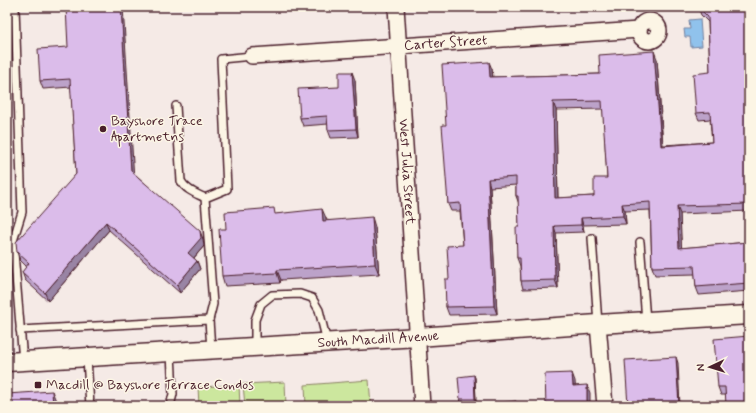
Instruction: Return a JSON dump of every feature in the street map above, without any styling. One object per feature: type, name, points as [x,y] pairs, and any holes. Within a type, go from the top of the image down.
[{"type":"street","name":"West Julia Street","points":[[396,7],[422,406]]},
{"type":"street","name":"Carter Street","points":[[252,56],[639,30]]},
{"type":"street","name":"South Macdill Avenue","points":[[15,362],[749,315]]},
{"type":"street","points":[[598,324],[605,406]]},
{"type":"lane","points":[[15,7],[22,212],[13,241],[20,330],[15,362]]},
{"type":"lane","points":[[176,106],[181,181],[184,186],[190,191],[205,198],[227,189],[221,59],[252,56]]},
{"type":"lane","points":[[205,198],[213,304],[209,320],[210,350]]},
{"type":"lane","points":[[592,238],[598,324]]},
{"type":"lane","points":[[640,242],[646,321]]},
{"type":"lane","points":[[255,347],[255,320],[261,304],[272,295],[300,294],[312,298],[319,310],[327,343]]},
{"type":"lane","points":[[20,330],[209,320]]},
{"type":"lane","points":[[170,406],[173,394],[171,352]]},
{"type":"lane","points":[[87,357],[90,406]]},
{"type":"green space","points":[[369,380],[371,406],[306,406],[305,385]]},
{"type":"green space","points":[[285,382],[286,406],[245,406],[243,384]]},
{"type":"green space","points":[[239,385],[240,406],[199,406],[198,387]]},
{"type":"water","points":[[700,19],[702,46],[691,47],[690,37],[685,37],[684,29],[690,29],[689,20]]},
{"type":"building","name":"Bayshore Trace Apartmetns","points":[[66,7],[121,7],[131,171],[200,231],[201,238],[188,253],[197,261],[177,285],[106,222],[45,293],[22,272],[29,263],[17,252],[16,242],[76,174],[70,79],[40,81],[38,49],[68,47]]},
{"type":"building","points":[[698,7],[749,7],[749,204],[677,206],[679,248],[749,242],[749,283],[696,287],[694,266],[652,267],[650,202],[622,204],[623,216],[581,218],[581,225],[554,226],[555,280],[521,281],[520,258],[517,258],[516,227],[519,227],[516,177],[488,179],[494,306],[446,307],[445,279],[449,279],[447,246],[463,245],[460,203],[448,204],[442,125],[446,125],[442,65],[489,62],[490,77],[600,74],[599,55],[654,51],[661,146],[712,142],[710,112],[696,113],[693,74],[710,72],[708,17]],"holes":[[[602,101],[607,178],[594,178],[594,196],[555,198],[553,102]]]},
{"type":"building","points":[[339,72],[352,72],[356,129],[328,130],[327,116],[300,118],[298,89],[339,87]]},
{"type":"building","points":[[274,208],[275,214],[322,209],[323,221],[372,217],[375,264],[277,270],[277,273],[222,276],[219,229],[226,229],[225,212]]},
{"type":"building","points":[[749,336],[749,406],[726,406],[725,387],[718,387],[714,339]]},
{"type":"building","points":[[676,357],[679,406],[628,406],[625,360]]},
{"type":"building","points":[[572,373],[573,386],[587,385],[587,406],[546,406],[545,374]]},
{"type":"building","points":[[474,375],[475,399],[460,399],[458,377]]},
{"type":"building","points":[[52,391],[53,406],[7,406],[7,394]]},
{"type":"building","points":[[516,401],[517,406],[475,406]]},
{"type":"place","name":"Bayshore Trace Apartmetns","points":[[103,129]]},
{"type":"place","name":"Macdill @ Bayshore Terrace Condos","points":[[38,385]]}]
